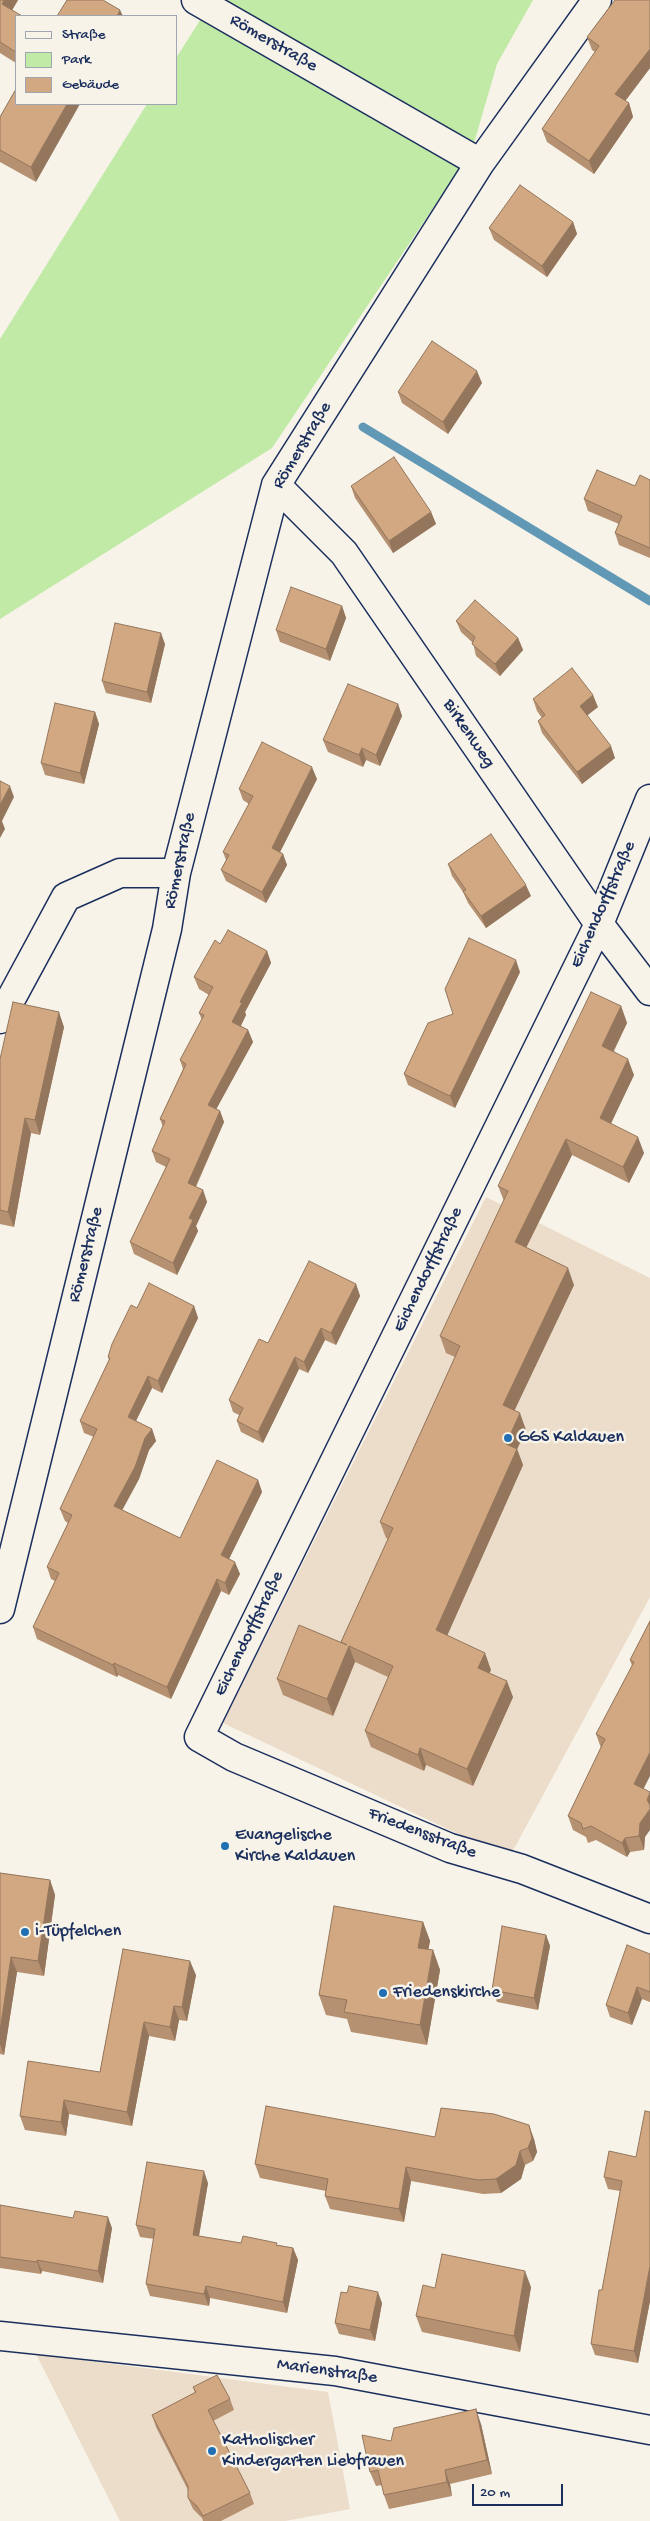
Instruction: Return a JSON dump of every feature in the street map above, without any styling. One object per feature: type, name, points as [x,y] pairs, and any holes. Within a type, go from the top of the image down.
[{"type":"street","name":"Römerstraße","points":[[196,0],[480,163]]},
{"type":"street","name":"Römerstraße","points":[[0,1609],[167,929],[176,873],[276,485],[480,163],[597,0]]},
{"type":"street","name":"Birkenweg","points":[[276,485],[344,553],[599,924],[650,991]]},
{"type":"street","name":"Eichendorffstraße","points":[[200,1737],[599,924],[650,799]]},
{"type":"street","points":[[0,1020],[66,897],[120,873],[176,873]]},
{"type":"street","name":"Friedensstraße","points":[[200,1737],[234,1757],[450,1848],[522,1869],[650,1919]]},
{"type":"street","name":"Marienstraße","points":[[0,2336],[335,2371],[650,2430]]},
{"type":"shaded area","name":"GGS Kaldauen","points":[[486,1197],[650,1278],[650,1597],[509,1858],[223,1723]]},
{"type":"shaded area","name":"Katholischer Kindergarten Liebfrauen","points":[[36,2354],[328,2392],[350,2509],[285,2521],[120,2521]]},
{"type":"green space","points":[[213,0],[533,0],[497,64],[472,150],[272,448],[0,619],[0,339],[146,105],[178,105],[178,55]]},
{"type":"building","points":[[0,0],[4,0],[2,4],[20,15],[15,15],[15,51],[0,42]]},
{"type":"building","points":[[67,0],[103,0],[120,10],[118,15],[58,15]]},
{"type":"building","points":[[615,0],[650,0],[650,49],[615,94],[629,103],[589,161],[542,129],[599,46],[587,37]]},
{"type":"building","points":[[15,91],[15,105],[66,105],[31,167],[0,150],[0,117]]},
{"type":"building","points":[[520,185],[573,222],[542,266],[489,228]]},
{"type":"building","points":[[432,341],[477,371],[443,422],[398,392]]},
{"type":"building","points":[[394,457],[431,512],[389,541],[351,486]]},
{"type":"building","points":[[597,470],[635,486],[640,475],[650,480],[650,548],[615,533],[622,516],[584,499]]},
{"type":"building","points":[[291,587],[342,606],[326,649],[276,630]]},
{"type":"building","points":[[475,600],[518,638],[495,664],[472,644],[475,637],[456,621]]},
{"type":"building","points":[[115,623],[161,633],[147,692],[102,681]]},
{"type":"building","points":[[572,668],[593,695],[580,706],[611,746],[577,772],[538,721],[545,715],[533,699]]},
{"type":"building","points":[[348,684],[398,704],[376,755],[362,748],[359,755],[323,740]]},
{"type":"building","points":[[55,703],[95,712],[80,773],[41,763]]},
{"type":"building","points":[[262,742],[312,767],[272,848],[283,854],[262,892],[221,870],[229,855],[223,852],[253,796],[239,789]]},
{"type":"building","points":[[0,781],[10,786],[0,805]]},
{"type":"building","points":[[491,834],[526,885],[481,916],[463,891],[466,890],[448,864]]},
{"type":"building","points":[[228,930],[267,951],[240,1002],[242,1003],[232,1022],[248,1030],[208,1105],[220,1111],[188,1183],[203,1190],[189,1218],[193,1220],[173,1263],[130,1242],[170,1159],[152,1151],[165,1121],[160,1119],[186,1064],[180,1060],[204,1015],[199,1013],[213,987],[194,977],[215,940],[220,944]]},
{"type":"building","points":[[469,938],[516,960],[450,1096],[404,1074],[428,1023],[453,1014],[445,989]]},
{"type":"building","points":[[591,992],[621,1006],[602,1046],[628,1059],[600,1118],[638,1137],[623,1167],[566,1139],[515,1242],[568,1268],[503,1405],[520,1413],[506,1444],[517,1449],[436,1630],[485,1653],[478,1668],[507,1681],[467,1769],[420,1748],[418,1755],[365,1731],[393,1666],[349,1646],[327,1699],[277,1679],[299,1625],[347,1645],[341,1642],[393,1528],[380,1522],[460,1346],[440,1336],[508,1191],[498,1186]]},
{"type":"building","points":[[13,1002],[59,1012],[35,1120],[25,1118],[8,1212],[0,1210],[0,1059]]},
{"type":"building","points":[[309,1261],[356,1284],[331,1333],[321,1328],[304,1362],[295,1357],[258,1432],[237,1421],[243,1408],[229,1400],[259,1339],[268,1343]]},
{"type":"building","points":[[149,1283],[194,1306],[158,1381],[148,1376],[128,1417],[152,1429],[145,1438],[135,1467],[114,1506],[180,1538],[217,1460],[258,1480],[221,1555],[235,1562],[225,1583],[217,1579],[167,1687],[114,1663],[113,1665],[33,1627],[59,1573],[47,1567],[72,1515],[60,1509],[97,1429],[80,1421],[110,1358],[108,1357],[112,1344],[131,1305],[137,1308]]},
{"type":"building","points":[[650,1621],[650,1752],[634,1784],[650,1792],[647,1800],[650,1809],[640,1823],[639,1836],[625,1838],[622,1843],[591,1826],[583,1829],[581,1823],[568,1816],[605,1739],[596,1734],[634,1662],[630,1660]]},
{"type":"building","name":"i-Tüpfelchen","points":[[0,1873],[50,1880],[38,1961],[11,1957],[0,2031]]},
{"type":"building","name":"Friedenskirche","points":[[334,1906],[423,1922],[418,1948],[433,1950],[420,2025],[344,2012],[347,2000],[319,1995]]},
{"type":"building","points":[[502,1926],[546,1935],[534,1998],[492,1990]]},
{"type":"building","points":[[627,1945],[650,1954],[650,1992],[637,1987],[628,2013],[606,2005]]},
{"type":"building","points":[[123,1949],[190,1961],[182,2007],[174,2006],[170,2027],[144,2022],[127,2112],[64,2100],[61,2122],[20,2116],[28,2061],[100,2072]]},
{"type":"building","points":[[266,2106],[435,2137],[441,2108],[494,2114],[529,2125],[532,2138],[528,2148],[520,2151],[516,2165],[496,2179],[478,2180],[406,2167],[399,2209],[325,2196],[328,2179],[255,2164]]},
{"type":"building","points":[[645,2111],[650,2112],[650,2266],[634,2351],[591,2344],[599,2290],[602,2290],[622,2181],[604,2177],[609,2151],[636,2157]]},
{"type":"building","points":[[147,2162],[204,2171],[193,2235],[241,2243],[243,2236],[293,2248],[283,2302],[206,2286],[204,2294],[146,2284],[155,2229],[136,2225]]},
{"type":"building","points":[[0,2205],[73,2218],[75,2211],[108,2217],[98,2271],[37,2260],[37,2262],[0,2257]]},
{"type":"building","points":[[442,2254],[525,2271],[514,2336],[416,2316],[423,2285],[435,2288]]},
{"type":"building","points":[[349,2286],[378,2292],[370,2330],[335,2323],[341,2292],[347,2293]]},
{"type":"building","points":[[217,2375],[230,2399],[208,2410],[250,2493],[203,2516],[197,2506],[188,2498],[188,2486],[152,2415],[196,2392],[193,2387]]},
{"type":"building","points":[[476,2409],[487,2460],[445,2470],[447,2482],[384,2495],[378,2470],[370,2472],[362,2435],[391,2441],[394,2428]]},
{"type":"waterway","points":[[363,427],[650,601]]},
{"type":"place","name":"GGS Kaldauen","points":[[508,1438]]},
{"type":"place","name":"Evangelische Kirche Kaldauen","points":[[225,1846]]},
{"type":"place","name":"i-Tüpfelchen","points":[[25,1932]]},
{"type":"place","name":"Friedenskirche","points":[[383,1993]]},
{"type":"place","name":"Katholischer Kindergarten Liebfrauen","points":[[212,2451]]}]
